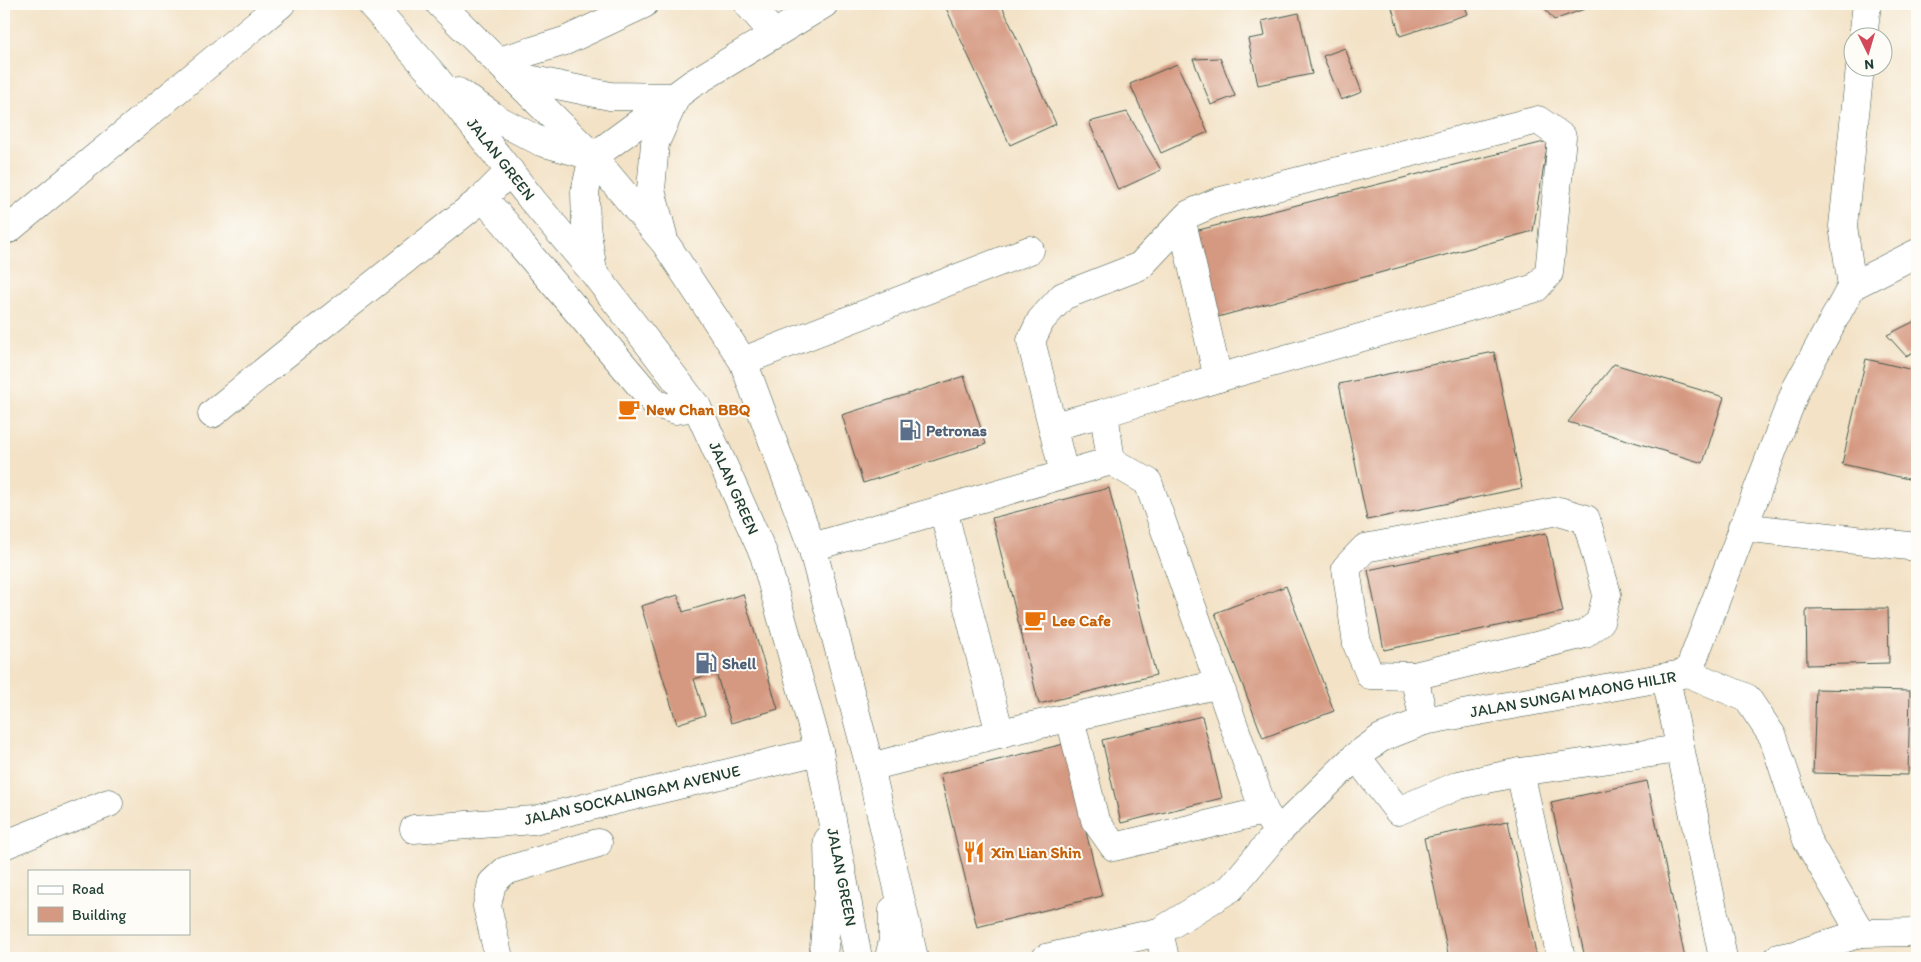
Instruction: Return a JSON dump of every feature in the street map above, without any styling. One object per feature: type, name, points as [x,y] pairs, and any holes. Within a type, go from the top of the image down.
[{"type":"street","points":[[10,229],[281,4]]},
{"type":"street","name":"JALAN GREEN","points":[[370,4],[435,76],[594,273],[697,407],[764,555],[819,751],[858,958]]},
{"type":"street","points":[[440,4],[593,156],[665,243],[743,361],[812,546],[870,767],[914,958]]},
{"type":"street","points":[[506,69],[644,4]]},
{"type":"street","points":[[748,4],[774,34]]},
{"type":"street","points":[[594,273],[586,226],[585,192],[593,156],[692,84],[824,4]]},
{"type":"street","points":[[1864,28],[1867,4]]},
{"type":"street","points":[[506,69],[610,96],[676,97]]},
{"type":"street","points":[[435,76],[498,120],[541,142],[593,156]]},
{"type":"street","points":[[1859,78],[1843,226],[1852,286],[1917,253]]},
{"type":"street","points":[[665,243],[651,190],[656,143],[676,97]]},
{"type":"street","points":[[1053,426],[1104,413],[1218,378],[1536,288],[1550,272],[1562,137],[1538,120],[1217,202],[1189,214],[1140,266],[1063,296],[1041,320],[1032,341],[1064,474]]},
{"type":"street","points":[[212,414],[282,356],[484,198],[510,171]]},
{"type":"street","points":[[484,198],[522,246],[656,404],[676,410],[697,407]]},
{"type":"street","points":[[1182,222],[1218,378]]},
{"type":"street","points":[[743,361],[1030,250]]},
{"type":"street","name":"JALAN SUNGAI MAONG HILIR","points":[[1046,958],[1159,932],[1231,888],[1271,822],[1381,738],[1424,721],[1677,675],[1742,528],[1796,389],[1852,286]]},
{"type":"street","points":[[1104,413],[1110,461]]},
{"type":"street","points":[[812,546],[1110,461],[1148,482],[1271,822],[1114,847],[1095,820],[1070,718]]},
{"type":"street","points":[[943,509],[1000,734]]},
{"type":"street","points":[[1559,511],[1586,519],[1607,594],[1600,622],[1585,634],[1414,676],[1370,675],[1357,644],[1346,568],[1365,548],[1559,511]]},
{"type":"street","points":[[1742,528],[1917,547]]},
{"type":"street","points":[[1723,958],[1679,749],[1677,675],[1747,698],[1773,737],[1807,840],[1861,933]]},
{"type":"street","points":[[1414,676],[1424,721]]},
{"type":"street","points":[[870,767],[1000,734],[1220,684]]},
{"type":"street","points":[[1356,756],[1398,811],[1459,784],[1520,772],[1679,749]]},
{"type":"street","name":"JALAN SOCKALINGAM AVENUE","points":[[414,829],[534,820],[819,751]]},
{"type":"street","points":[[1520,772],[1560,958]]},
{"type":"street","points":[[822,958],[829,888],[827,798]]},
{"type":"street","points":[[4,845],[108,802]]},
{"type":"street","points":[[499,958],[487,906],[492,884],[506,871],[598,843]]},
{"type":"street","points":[[889,958],[893,940],[892,864]]},
{"type":"street","points":[[1159,932],[1164,958]]},
{"type":"street","points":[[1778,958],[1795,955],[1861,933],[1917,932]]},
{"type":"building","points":[[955,4],[1001,4],[1056,124],[1010,145],[946,8]]},
{"type":"building","points":[[1391,4],[1464,4],[1468,14],[1400,36]]},
{"type":"building","points":[[1541,4],[1589,4],[1590,7],[1554,20]]},
{"type":"building","points":[[1299,13],[1312,74],[1258,85],[1248,39],[1265,36],[1262,21]]},
{"type":"building","points":[[1345,48],[1362,92],[1341,100],[1323,56]]},
{"type":"building","points":[[1220,58],[1235,96],[1211,105],[1193,59]]},
{"type":"building","points":[[1177,64],[1208,132],[1161,153],[1130,84]]},
{"type":"building","points":[[1127,112],[1161,170],[1118,190],[1089,122]]},
{"type":"building","points":[[1548,141],[1533,231],[1214,318],[1191,232]]},
{"type":"building","points":[[1917,320],[1917,350],[1906,356],[1887,335]]},
{"type":"building","points":[[1494,352],[1522,488],[1367,520],[1339,384]]},
{"type":"building","points":[[1866,359],[1917,371],[1917,481],[1842,464]]},
{"type":"building","points":[[1614,364],[1724,397],[1703,463],[1568,422]]},
{"type":"building","points":[[964,376],[986,444],[863,483],[842,415]]},
{"type":"building","points":[[1109,488],[1156,675],[1039,704],[992,518]]},
{"type":"building","points":[[1546,533],[1563,612],[1384,650],[1368,570]]},
{"type":"building","points":[[1286,586],[1334,711],[1263,738],[1215,613]]},
{"type":"building","points":[[743,594],[778,709],[731,723],[716,673],[694,679],[705,715],[677,724],[641,606],[678,595],[683,612]]},
{"type":"building","points":[[1888,608],[1889,663],[1807,665],[1806,609]]},
{"type":"building","points":[[1816,689],[1910,691],[1908,775],[1813,773]]},
{"type":"building","points":[[1202,716],[1222,798],[1121,823],[1102,740]]},
{"type":"building","points":[[1064,744],[1102,896],[977,927],[940,774]]},
{"type":"building","points":[[1647,781],[1685,958],[1585,958],[1551,802]]},
{"type":"building","points":[[1508,821],[1537,958],[1449,958],[1424,838]]},
{"type":"place","name":"New Chan BBQ","points":[[629,409]]},
{"type":"place","name":"Petronas","points":[[910,430]]},
{"type":"place","name":"Lee Cafe","points":[[1035,620]]},
{"type":"place","name":"Shell","points":[[706,663]]},
{"type":"place","name":"Xin Lian Shin","points":[[974,852]]}]
